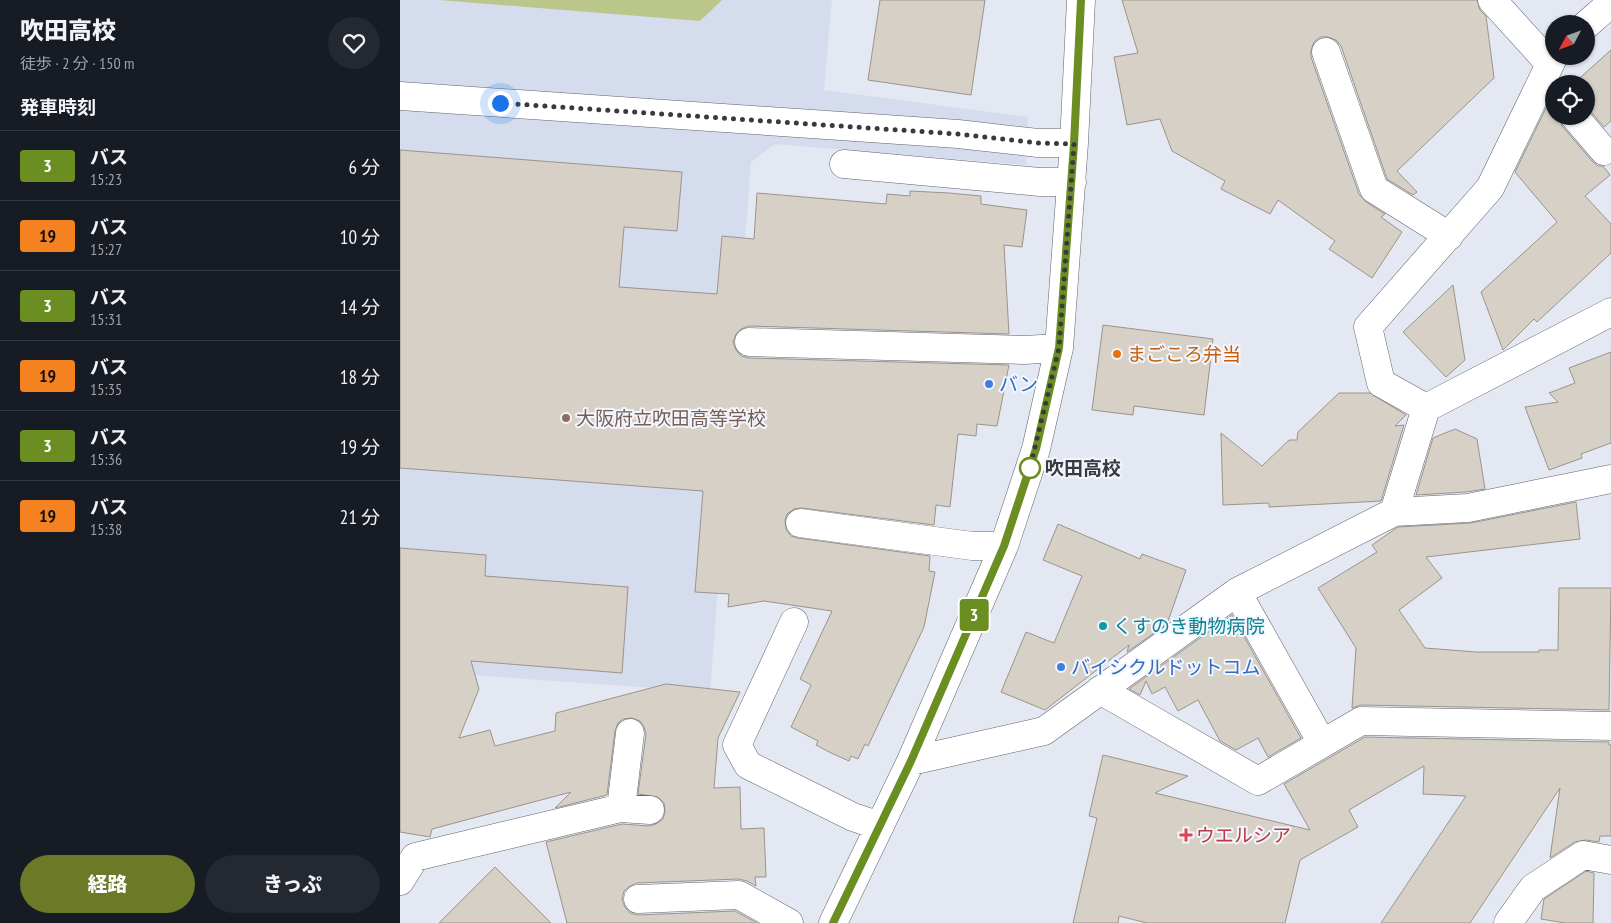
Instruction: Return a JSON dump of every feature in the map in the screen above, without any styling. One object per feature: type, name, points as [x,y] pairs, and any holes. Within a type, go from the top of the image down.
[{"type":"street","points":[[833,923],[911,761],[1004,546],[1036,449],[1059,348],[1072,182],[1081,0]]},
{"type":"street","points":[[1426,408],[1381,383],[1368,328],[1490,188],[1550,73],[1492,0]]},
{"type":"street","points":[[1595,17],[1611,3]]},
{"type":"street","points":[[1326,52],[1374,189],[1449,236]]},
{"type":"street","points":[[400,96],[958,134],[1038,143],[1074,144]]},
{"type":"street","points":[[1582,125],[1604,151]]},
{"type":"street","points":[[844,164],[1040,182],[1072,182]]},
{"type":"street","points":[[1394,512],[1426,408],[1611,312]]},
{"type":"street","points":[[749,342],[1024,350],[1059,348]]},
{"type":"street","points":[[911,761],[1044,731],[1237,592],[1394,512],[1468,508],[1611,479]]},
{"type":"street","points":[[800,523],[972,546],[1004,546]]},
{"type":"street","points":[[1237,592],[1322,743]]},
{"type":"street","points":[[794,622],[737,745],[748,765],[853,817],[880,826]]},
{"type":"street","points":[[1100,690],[1258,781],[1361,721],[1611,726]]},
{"type":"street","points":[[621,808],[630,733]]},
{"type":"street","points":[[400,881],[415,857],[621,808],[650,810]]},
{"type":"street","points":[[1508,923],[1533,888],[1583,855],[1611,860]]},
{"type":"street","points":[[638,899],[740,895],[789,923]]},
{"type":"shaded area","name":"大阪府立吹田高等学校","points":[[400,0],[832,0],[824,90],[1028,117],[1026,165],[775,144],[751,162],[710,692],[400,670]]},
{"type":"green space","points":[[439,0],[722,0],[700,21]]},
{"type":"building","points":[[880,0],[985,0],[971,95],[868,80]]},
{"type":"building","points":[[1122,0],[1477,0],[1480,10],[1486,16],[1494,78],[1397,171],[1417,192],[1413,195],[1387,179],[1341,46],[1336,40],[1328,37],[1320,37],[1314,42],[1311,57],[1359,194],[1366,202],[1385,214],[1381,217],[1402,232],[1372,278],[1329,249],[1335,241],[1278,200],[1270,214],[1221,189],[1225,181],[1172,151],[1160,119],[1127,125],[1114,57],[1138,53]]},
{"type":"building","points":[[1611,50],[1611,121],[1604,127],[1595,116],[1595,75],[1583,75]]},
{"type":"building","points":[[1545,110],[1545,125],[1562,125],[1592,161],[1598,166],[1603,166],[1610,175],[1585,196],[1611,224],[1611,253],[1537,322],[1534,319],[1503,350],[1481,292],[1557,222],[1515,172]]},
{"type":"building","points":[[400,150],[682,172],[677,231],[624,227],[619,287],[717,294],[722,236],[754,239],[757,193],[886,204],[887,194],[910,196],[910,191],[949,193],[981,196],[981,204],[1027,210],[1022,247],[1004,245],[1009,334],[749,326],[741,329],[736,334],[733,342],[741,356],[749,358],[1009,365],[997,426],[977,424],[976,436],[958,434],[950,507],[936,505],[934,525],[802,508],[794,509],[787,514],[785,520],[786,529],[791,536],[930,556],[929,571],[935,572],[924,627],[868,746],[865,744],[858,759],[851,756],[849,761],[831,753],[816,745],[818,741],[791,727],[811,685],[800,679],[832,611],[764,601],[728,607],[729,594],[695,592],[703,491],[400,468]]},
{"type":"building","points":[[1453,285],[1465,360],[1446,377],[1403,332]]},
{"type":"building","points":[[1103,325],[1213,339],[1204,415],[1134,406],[1133,415],[1092,410]]},
{"type":"building","points":[[1611,352],[1611,443],[1581,454],[1582,458],[1549,470],[1525,407],[1558,402],[1549,393],[1575,383],[1569,368]]},
{"type":"building","points":[[1339,393],[1370,393],[1406,415],[1395,426],[1404,425],[1381,501],[1269,507],[1269,503],[1223,505],[1221,433],[1262,466],[1289,440],[1297,440],[1298,432]]},
{"type":"building","points":[[1455,429],[1477,439],[1485,489],[1416,495],[1433,438]]},
{"type":"building","points":[[1576,502],[1580,539],[1426,557],[1442,578],[1399,610],[1425,648],[1476,652],[1539,652],[1539,650],[1558,650],[1559,588],[1611,588],[1609,710],[1361,705],[1352,708],[1356,648],[1318,588],[1377,552],[1372,545],[1398,527],[1471,523]]},
{"type":"building","points":[[1058,524],[1140,559],[1142,554],[1186,570],[1167,624],[1127,652],[1129,645],[1045,710],[1001,692],[1026,632],[1054,643],[1082,576],[1043,560]]},
{"type":"building","points":[[400,548],[486,555],[485,576],[628,587],[622,673],[471,661],[479,689],[459,738],[490,730],[495,746],[555,731],[556,713],[666,684],[740,692],[718,738],[714,788],[740,787],[741,829],[764,828],[766,877],[755,877],[756,886],[738,879],[637,883],[624,891],[622,900],[630,913],[638,915],[735,911],[757,923],[567,923],[546,842],[622,824],[649,826],[663,819],[665,812],[664,803],[658,797],[638,794],[646,734],[640,721],[632,718],[623,719],[618,723],[615,731],[607,795],[555,808],[571,792],[432,829],[430,837],[400,832]]},
{"type":"building","points":[[1232,615],[1301,738],[1268,757],[1258,738],[1236,750],[1220,741],[1198,700],[1178,711],[1165,687],[1152,694],[1146,681],[1140,695],[1129,689]]},
{"type":"building","points":[[1365,737],[1609,742],[1609,745],[1611,745],[1611,836],[1600,836],[1599,842],[1586,840],[1575,842],[1550,858],[1560,788],[1470,923],[1381,923],[1466,796],[1423,794],[1424,766],[1349,810],[1358,827],[1300,860],[1285,923],[1147,923],[1119,916],[1118,923],[1073,923],[1097,818],[1089,816],[1103,755],[1188,776],[1155,793],[1310,830],[1284,784]]},
{"type":"building","points":[[495,867],[551,923],[439,923]]},
{"type":"building","points":[[1586,871],[1594,873],[1593,923],[1565,923],[1541,919],[1544,899]]},
{"type":"bus line","name":"3","points":[[833,923],[911,761],[1004,546],[1036,449],[1059,348],[1074,144],[1081,0]]},
{"type":"place","name":"まごころ弁当","points":[[1117,354]]},
{"type":"place","name":"バン","points":[[989,384]]},
{"type":"place","name":"大阪府立吹田高等学校","points":[[566,418]]},
{"type":"place","name":"吹田高校","points":[[1030,468]]},
{"type":"place","name":"くすのき動物病院","points":[[1103,626]]},
{"type":"place","name":"バイシクルドットコム","points":[[1061,667]]},
{"type":"place","name":"ウエルシア","points":[[1186,835]]},
{"type":"route","points":[[500,103],[958,134],[1038,143],[1074,144],[1059,348],[1030,468]]}]
